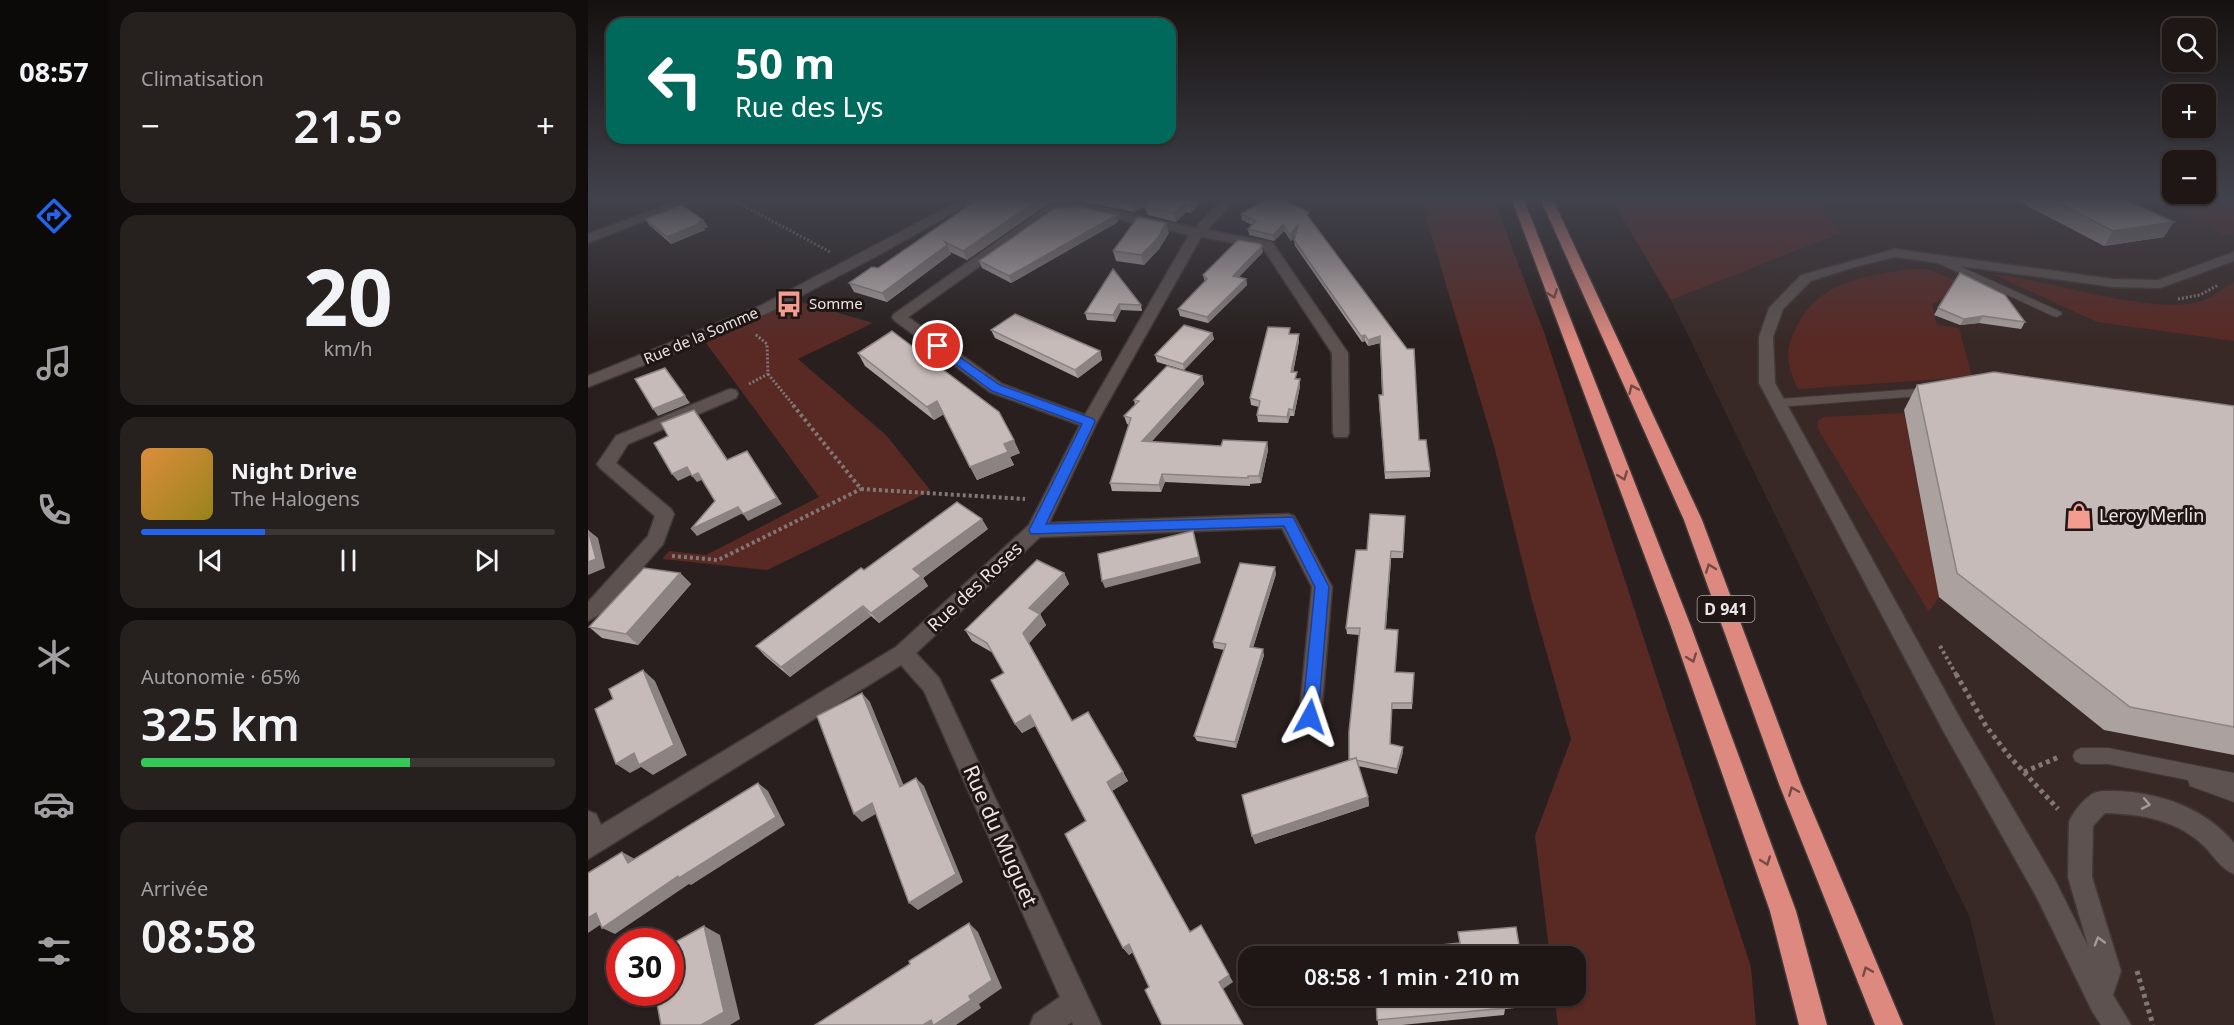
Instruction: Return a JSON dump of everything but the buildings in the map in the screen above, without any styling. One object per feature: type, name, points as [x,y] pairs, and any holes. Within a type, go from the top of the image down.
[{"type":"highway","name":"D 941","points":[[1536,248],[1676,613],[1783,911],[1814,1025]]},
{"type":"highway","name":"D 941","points":[[1569,248],[1693,520],[1790,783],[1889,1025]]},
{"type":"street","name":"Rue de la Somme","points":[[588,382],[738,320],[882,248]]},
{"type":"street","points":[[997,248],[899,317],[996,388],[1089,422]]},
{"type":"street","name":"Rue des Roses","points":[[591,837],[903,653],[1036,530],[1089,422],[1189,248]]},
{"type":"street","points":[[1269,248],[1340,352],[1341,433]]},
{"type":"street","points":[[2109,1025],[2099,997],[2046,889],[1953,727],[1767,383],[1766,337],[1776,308],[1806,278],[1895,253],[2113,283],[2160,284],[2234,256]]},
{"type":"street","points":[[588,613],[598,605],[656,539],[665,514],[606,464],[622,440],[730,394]]},
{"type":"street","points":[[1036,530],[1288,521],[1322,587],[1310,717]]},
{"type":"street","name":"Rue du Muguet","points":[[903,653],[932,685],[1082,1013]]},
{"type":"street","points":[[2099,997],[2108,971],[2080,877],[2081,822],[2100,802],[2131,802],[2165,808],[2206,832],[2234,862]]},
{"type":"street","points":[[2099,997],[2117,1025]]},
{"type":"street","points":[[1044,1025],[1082,1013]]},
{"type":"lane","points":[[1933,257],[2057,314]]},
{"type":"lane","points":[[1778,403],[1939,391]]},
{"type":"lane","points":[[2081,756],[2108,756],[2234,781]]},
{"type":"lane","points":[[2148,763],[2234,794]]},
{"type":"path","points":[[822,248],[833,254]]},
{"type":"path","points":[[2176,300],[2200,295],[2224,281]]},
{"type":"path","points":[[738,320],[767,344],[768,374],[861,489]]},
{"type":"path","points":[[730,394],[768,374]]},
{"type":"path","points":[[644,553],[718,560],[861,489],[1051,501]]},
{"type":"path","points":[[1939,644],[1986,726],[2024,772]]},
{"type":"shaded area","points":[[1435,248],[1512,248],[1545,335],[1751,967],[1756,1025],[1558,1025],[1555,1006],[1586,1006],[1586,946],[1549,946],[1535,836],[1571,739],[1532,601],[1494,446]]},
{"type":"shaded area","points":[[1640,248],[1804,248],[1671,300]]},
{"type":"shaded area","points":[[1804,248],[2234,248],[2234,1025],[1995,1025],[1970,918],[1671,300]]},
{"type":"shaded area","points":[[1909,269],[1927,269],[1970,286],[1932,304],[1937,325],[1959,328],[1972,377],[1798,389],[1788,356],[1793,333],[1808,309],[1832,289],[1846,283],[1860,278]]},
{"type":"shaded area","points":[[1993,274],[2128,301],[2156,304],[2202,301],[2234,282],[2234,341],[2097,322]]},
{"type":"shaded area","points":[[794,300],[873,323],[798,359],[886,435],[931,491],[767,570],[662,559],[669,551],[706,555],[819,497],[706,343]]},
{"type":"shaded area","points":[[1904,413],[1939,597],[1929,612],[1818,429],[1818,421],[1824,417]]},
{"type":"place","name":"Somme","points":[[789,304]]},
{"type":"place","name":"Leroy Merlin","points":[[2079,516]]},
{"type":"route","points":[[938,346],[996,388],[1089,422],[1036,530],[1288,521],[1322,587],[1310,717]]}]
